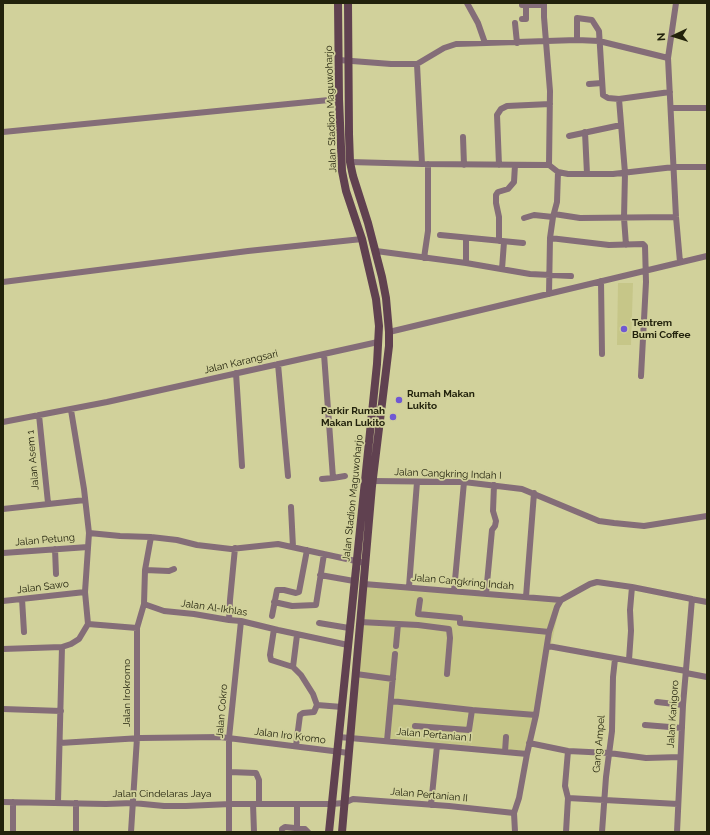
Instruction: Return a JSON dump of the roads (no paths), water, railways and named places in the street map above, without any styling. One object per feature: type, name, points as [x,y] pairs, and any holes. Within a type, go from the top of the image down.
[{"type":"main road","name":"Jalan Stadion Maguwoharjo","points":[[329,832],[376,375],[379,326],[376,299],[362,239],[346,191],[342,171],[339,99],[338,3]]},
{"type":"main road","name":"Jalan Stadion Maguwoharjo","points":[[342,832],[365,563],[389,332],[386,298],[376,252],[350,162],[348,3]]},
{"type":"main road","points":[[376,299],[386,298]]},
{"type":"main road","points":[[376,375],[385,377]]},
{"type":"street","points":[[467,3],[478,23],[485,43]]},
{"type":"street","points":[[676,3],[668,58],[676,217],[680,262]]},
{"type":"street","points":[[522,19],[526,17],[524,5],[544,4],[550,91],[549,165]]},
{"type":"street","points":[[577,40],[577,18],[590,19],[598,29],[603,95],[605,98],[619,99],[670,92]]},
{"type":"street","points":[[515,23],[517,43]]},
{"type":"street","points":[[339,60],[391,64],[417,64],[444,48],[456,44],[577,40],[599,41],[668,58]]},
{"type":"street","points":[[417,64],[425,164],[428,231],[424,258]]},
{"type":"street","points":[[589,84],[602,83]]},
{"type":"street","points":[[3,132],[339,99]]},
{"type":"street","points":[[619,99],[625,173],[624,218],[626,245]]},
{"type":"street","points":[[499,165],[497,115],[501,109],[507,106],[550,104]]},
{"type":"street","points":[[671,108],[707,108]]},
{"type":"street","points":[[569,136],[621,125]]},
{"type":"street","points":[[586,132],[587,174]]},
{"type":"street","points":[[464,137],[464,164]]},
{"type":"street","points":[[350,162],[549,165],[558,172],[568,174],[625,173],[674,167],[707,167]]},
{"type":"street","points":[[502,270],[502,241],[496,196],[498,192],[508,189],[514,182],[515,165]]},
{"type":"street","points":[[548,294],[550,238],[557,202],[558,172]]},
{"type":"street","points":[[524,218],[534,215],[580,218],[676,217]]},
{"type":"street","points":[[440,235],[523,242]]},
{"type":"street","points":[[466,238],[466,263]]},
{"type":"street","points":[[550,238],[609,246],[643,244],[645,246],[646,271],[641,376]]},
{"type":"street","points":[[3,282],[248,251],[362,239]]},
{"type":"street","points":[[376,252],[466,263],[530,274],[571,276]]},
{"type":"street","points":[[389,332],[707,256]]},
{"type":"street","points":[[601,282],[602,354]]},
{"type":"street","name":"Jalan Karangsari","points":[[3,422],[71,410],[378,342]]},
{"type":"street","points":[[324,354],[333,478]]},
{"type":"street","points":[[278,364],[288,476]]},
{"type":"street","points":[[236,374],[242,466]]},
{"type":"street","points":[[3,649],[62,647],[71,644],[79,638],[88,624],[86,592],[89,532],[71,410]]},
{"type":"street","name":"Jalan Asem 1","points":[[39,415],[48,503]]},
{"type":"street","points":[[322,479],[345,476]]},
{"type":"street","name":"Jalan Cangkring Indah I","points":[[373,481],[464,482],[522,488],[599,521],[614,523],[644,526],[707,516]]},
{"type":"street","points":[[409,587],[418,482]]},
{"type":"street","points":[[454,591],[464,482]]},
{"type":"street","points":[[486,594],[492,530],[496,521],[493,511],[494,485]]},
{"type":"street","points":[[526,597],[534,493]]},
{"type":"street","points":[[3,509],[85,500]]},
{"type":"street","points":[[292,507],[293,547]]},
{"type":"street","points":[[89,532],[120,536],[151,537],[177,540],[197,545],[235,548],[278,544],[365,563]]},
{"type":"street","points":[[144,604],[145,570],[151,537]]},
{"type":"street","name":"Jalan Petung","points":[[3,553],[88,547]]},
{"type":"street","points":[[230,620],[230,600],[235,548]]},
{"type":"street","points":[[55,549],[56,574]]},
{"type":"street","points":[[272,616],[277,590],[296,593],[299,592],[307,550]]},
{"type":"street","points":[[274,602],[292,606],[316,605],[324,554]]},
{"type":"street","points":[[145,570],[170,571],[174,569]]},
{"type":"street","points":[[320,575],[354,581]]},
{"type":"street","points":[[515,832],[514,814],[519,798],[526,754],[536,714],[548,646],[549,632],[557,607],[561,600],[593,583],[632,587],[707,602]]},
{"type":"street","name":"Jalan Cangkring Indah","points":[[364,584],[561,600]]},
{"type":"street","points":[[629,660],[632,587]]},
{"type":"street","name":"Jalan Sawo","points":[[3,602],[86,592]]},
{"type":"street","name":"Jalan Kanigoro","points":[[677,832],[683,705],[691,599]]},
{"type":"street","points":[[22,600],[24,632]]},
{"type":"street","points":[[418,625],[420,600]]},
{"type":"street","name":"Jalan Al-Ikhlas","points":[[144,604],[164,611],[241,621],[274,630],[348,645]]},
{"type":"street","name":"Jalan Irokromo","points":[[144,604],[137,628],[137,738],[229,738]]},
{"type":"street","points":[[418,614],[460,618],[460,623],[549,632]]},
{"type":"street","name":"Jalan Cokro","points":[[229,832],[229,738],[241,621]]},
{"type":"street","points":[[319,622],[350,628]]},
{"type":"street","points":[[360,622],[418,625],[449,629],[450,638],[447,674]]},
{"type":"street","points":[[88,624],[137,628]]},
{"type":"street","points":[[396,646],[398,624]]},
{"type":"street","points":[[274,630],[270,655],[271,659],[293,667],[301,675],[313,694],[317,705],[314,712],[303,713],[300,715],[296,746]]},
{"type":"street","points":[[293,667],[297,635]]},
{"type":"street","points":[[548,646],[629,660],[707,677]]},
{"type":"street","points":[[58,802],[62,647]]},
{"type":"street","points":[[387,741],[395,654]]},
{"type":"street","name":"Gang Ampel","points":[[602,832],[615,658]]},
{"type":"street","points":[[356,674],[393,679]]},
{"type":"street","points":[[391,701],[472,710],[536,714]]},
{"type":"street","points":[[657,702],[683,705]]},
{"type":"street","points":[[317,705],[342,707]]},
{"type":"street","points":[[3,709],[61,711]]},
{"type":"street","points":[[415,726],[469,730],[472,710]]},
{"type":"street","points":[[645,725],[682,728]]},
{"type":"street","name":"Jalan Pertanian I","points":[[339,736],[526,754]]},
{"type":"street","points":[[505,752],[506,736]]},
{"type":"street","points":[[60,743],[137,738],[131,832]]},
{"type":"street","name":"Jalan Iro Kromo","points":[[229,738],[348,753]]},
{"type":"street","points":[[529,743],[568,751],[609,753],[646,758],[680,757]]},
{"type":"street","points":[[431,805],[437,746]]},
{"type":"street","points":[[566,832],[568,798],[565,786],[568,751]]},
{"type":"street","points":[[229,772],[256,773],[259,780],[254,832]]},
{"type":"street","points":[[568,798],[678,804]]},
{"type":"street","name":"Jalan Pertanian II","points":[[344,803],[352,799],[431,805],[514,814]]},
{"type":"street","name":"Jalan Cindelaras Jaya","points":[[3,802],[133,803],[164,806],[344,803]]},
{"type":"street","points":[[12,832],[13,802]]},
{"type":"street","points":[[76,803],[76,832]]},
{"type":"street","points":[[297,804],[297,829]]},
{"type":"street","points":[[282,832],[282,829],[284,828],[306,829],[308,832]]},
{"type":"place","name":"Tentrem Bumi Coffee","points":[[624,329]]},
{"type":"place","name":"Rumah Makan Lukito","points":[[399,400]]},
{"type":"place","name":"Parkir Rumah Makan Lukito","points":[[393,417]]}]
